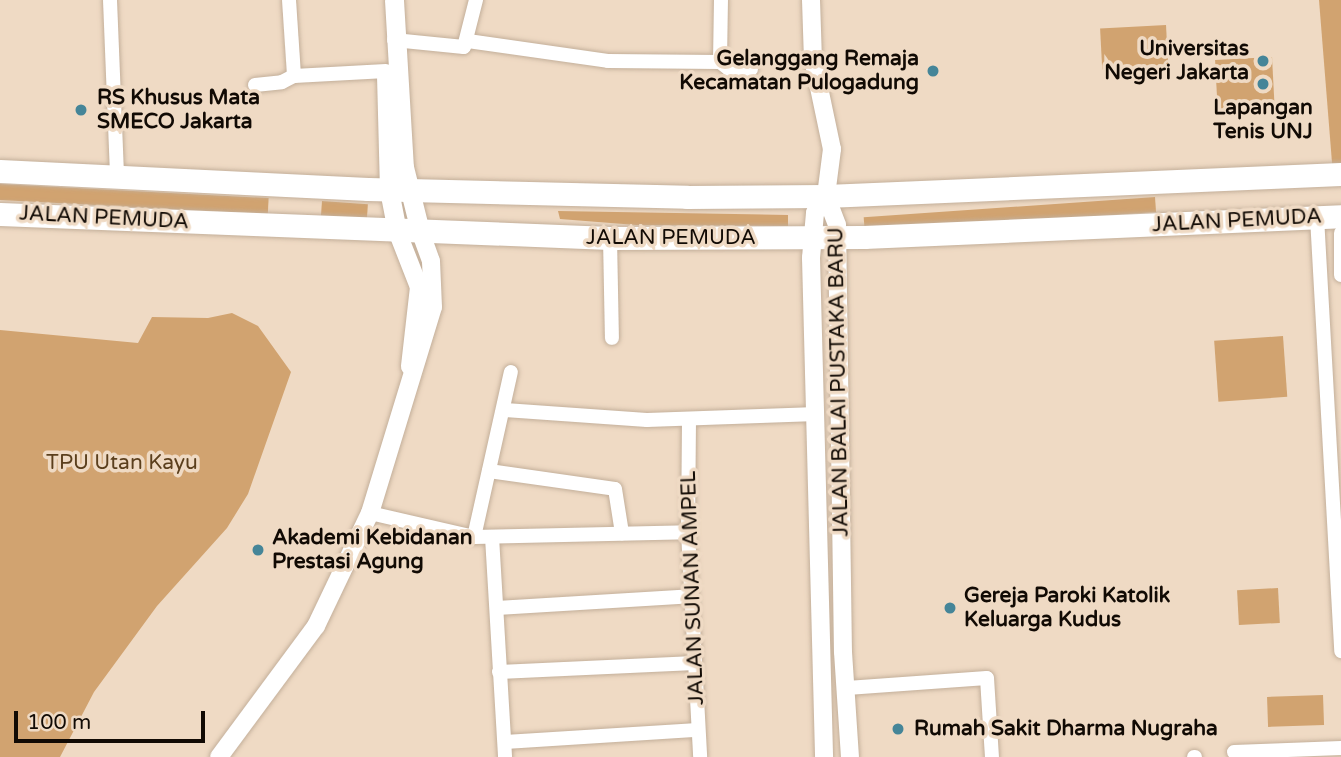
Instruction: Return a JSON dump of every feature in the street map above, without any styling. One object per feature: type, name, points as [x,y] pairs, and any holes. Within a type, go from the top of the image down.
[{"type":"main road","points":[[394,0],[397,231]]},
{"type":"main road","points":[[394,40],[386,71],[398,190],[420,231]]},
{"type":"main road","name":"JALAN PEMUDA","points":[[0,171],[398,190],[826,196],[1341,174]]},
{"type":"main road","name":"JALAN PEMUDA","points":[[0,214],[610,238],[837,238],[1341,216]]},
{"type":"street","points":[[110,0],[117,178]]},
{"type":"street","points":[[289,0],[294,76]]},
{"type":"street","points":[[468,41],[476,0]]},
{"type":"street","points":[[720,62],[721,0]]},
{"type":"street","points":[[811,0],[813,59],[832,149],[826,196]]},
{"type":"street","points":[[394,40],[454,48],[468,41],[608,61],[720,62],[729,69],[751,69]]},
{"type":"street","points":[[255,85],[282,82],[294,76],[386,71]]},
{"type":"street","name":"JALAN BALAI PUSTAKA BARU","points":[[826,196],[835,212],[837,238],[843,652],[850,757]]},
{"type":"street","name":"JALAN BALAI PUSTAKA BARU","points":[[824,757],[819,653],[820,507],[812,238],[816,213],[826,196]]},
{"type":"street","points":[[1317,217],[1317,258],[1337,541],[1341,651]]},
{"type":"street","points":[[397,231],[419,287],[410,377]]},
{"type":"street","points":[[224,750],[271,690],[319,615],[370,513],[433,307],[431,261],[420,231]]},
{"type":"street","points":[[1341,233],[1341,275]]},
{"type":"street","points":[[610,238],[612,338]]},
{"type":"street","points":[[1317,258],[1340,256]]},
{"type":"street","points":[[474,537],[505,410],[511,372]]},
{"type":"street","points":[[505,410],[689,419],[817,414]]},
{"type":"street","name":"JALAN SUNAN AMPEL","points":[[689,419],[688,532],[700,757]]},
{"type":"street","points":[[489,471],[615,489],[622,533]]},
{"type":"street","points":[[820,507],[841,506]]},
{"type":"street","points":[[370,513],[474,537],[688,532]]},
{"type":"street","points":[[492,537],[505,750],[698,730]]},
{"type":"street","points":[[497,608],[691,596]]},
{"type":"street","points":[[819,653],[843,652]]},
{"type":"street","points":[[499,672],[695,663]]},
{"type":"street","points":[[847,688],[987,678],[992,757]]},
{"type":"street","points":[[1234,752],[1341,748]]},
{"type":"green space","points":[[1319,0],[1341,0],[1341,174],[1333,175]]},
{"type":"green space","points":[[1166,25],[1168,66],[1102,69],[1100,28]]},
{"type":"green space","points":[[1272,57],[1275,109],[1218,112],[1215,60]]},
{"type":"green space","points":[[0,184],[269,198],[268,214],[0,200]]},
{"type":"green space","points":[[1155,197],[1156,212],[865,232],[864,217]]},
{"type":"green space","points":[[322,201],[368,204],[367,219],[321,216]]},
{"type":"green space","points":[[558,211],[788,215],[788,226],[636,225],[560,219]]},
{"type":"green space","name":"TPU Utan Kayu","points":[[232,313],[258,326],[291,372],[248,494],[227,528],[157,606],[94,692],[60,757],[0,757],[0,330],[138,343],[152,317],[208,318]]},
{"type":"green space","points":[[1283,336],[1287,397],[1218,402],[1214,341]]},
{"type":"green space","points":[[1278,588],[1280,623],[1239,625],[1237,590]]},
{"type":"green space","points":[[1323,695],[1324,725],[1268,727],[1267,697]]},
{"type":"place","name":"Universitas Negeri Jakarta","points":[[1263,61]]},
{"type":"place","name":"Gelanggang Remaja Kecamatan Pulogadung","points":[[933,71]]},
{"type":"place","name":"Lapangan Tenis UNJ","points":[[1263,84]]},
{"type":"place","name":"RS Khusus Mata SMECO Jakarta","points":[[81,110]]},
{"type":"place","name":"Akademi Kebidanan Prestasi Agung","points":[[258,550]]},
{"type":"place","name":"Gereja Paroki Katolik Keluarga Kudus","points":[[950,608]]},
{"type":"place","name":"Rumah Sakit Dharma Nugraha","points":[[898,729]]}]
